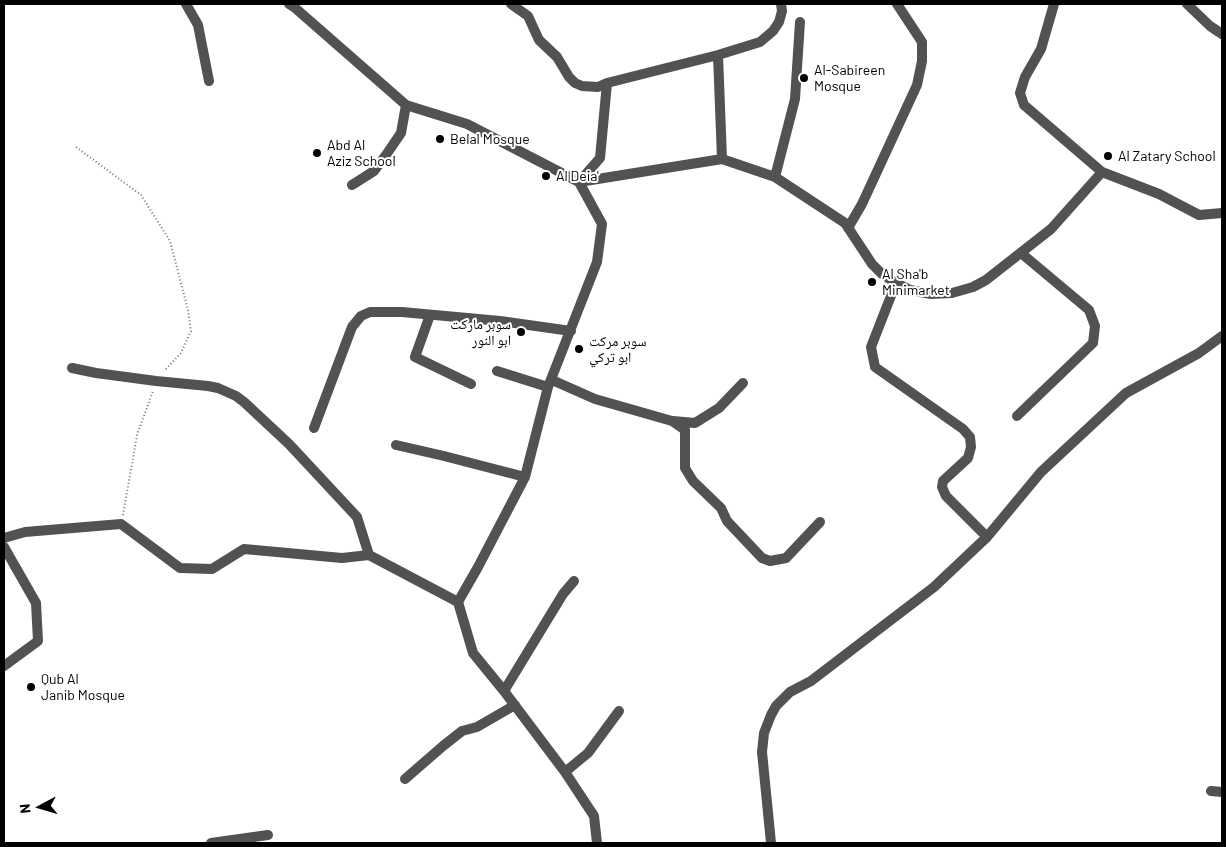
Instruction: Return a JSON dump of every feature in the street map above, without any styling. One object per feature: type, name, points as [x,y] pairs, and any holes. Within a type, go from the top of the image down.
[{"type":"street","points":[[186,4],[198,25],[209,81]]},
{"type":"street","points":[[288,4],[294,7],[406,105],[468,124],[579,182],[602,224],[597,262],[550,383],[526,477],[458,602]]},
{"type":"street","points":[[511,4],[528,16],[539,40],[557,57],[569,77],[575,83],[582,86],[598,87],[760,42],[773,31],[779,22],[782,11],[781,4]]},
{"type":"street","points":[[848,228],[862,204],[917,85],[922,62],[922,42],[897,4]]},
{"type":"street","points":[[1054,4],[1041,48],[1025,78],[1020,94],[1024,105],[1102,172],[1159,194],[1199,215],[1222,213]]},
{"type":"street","points":[[1186,4],[1210,26],[1222,34]]},
{"type":"street","points":[[775,177],[795,99],[800,22]]},
{"type":"street","points":[[718,55],[722,158]]},
{"type":"street","points":[[579,182],[600,158],[607,83]]},
{"type":"street","points":[[352,185],[374,171],[391,147],[401,132],[406,105]]},
{"type":"street","points":[[579,182],[722,158],[775,177],[845,223],[872,264],[882,274],[910,290],[931,294],[952,293],[986,280],[1051,229],[1102,172]]},
{"type":"street","points":[[1017,416],[1093,343],[1094,326],[1089,310],[1021,252]]},
{"type":"street","points":[[896,283],[873,338],[871,347],[875,366],[963,429],[970,437],[971,447],[968,458],[943,481],[942,488],[946,496],[987,537]]},
{"type":"street","points":[[314,428],[352,329],[358,319],[365,314],[378,311],[430,315],[500,321],[571,331]]},
{"type":"street","points":[[430,315],[415,357],[471,384]]},
{"type":"street","points":[[771,843],[762,752],[764,733],[776,706],[790,692],[811,681],[934,587],[987,537],[1041,472],[1126,393],[1199,353],[1222,336]]},
{"type":"street","points":[[72,368],[96,373],[218,388],[232,394],[244,402],[289,444],[357,517],[368,555]]},
{"type":"street","points":[[497,372],[550,383],[595,399],[672,421],[695,423],[719,408],[743,383]]},
{"type":"street","points":[[672,421],[685,430],[684,468],[693,481],[720,508],[727,521],[762,558],[770,562],[786,558],[820,522]]},
{"type":"street","points":[[396,445],[526,477]]},
{"type":"street","points":[[4,538],[25,532],[121,524],[180,568],[212,569],[244,549],[342,558],[368,555],[458,602],[473,652],[565,772],[594,816],[597,843]]},
{"type":"street","points":[[4,547],[36,603],[38,641],[4,666]]},
{"type":"street","points":[[504,691],[563,594],[574,582]]},
{"type":"street","points":[[405,779],[462,731],[477,726],[514,705]]},
{"type":"street","points":[[565,772],[588,753],[618,711]]},
{"type":"street","points":[[1211,791],[1222,792]]},
{"type":"street","points":[[211,843],[268,835]]},
{"type":"path","points":[[76,147],[141,195],[170,240],[188,310],[191,331],[181,352],[156,381],[137,435],[121,524]]},
{"type":"place","name":"Al-Sabireen Mosque","points":[[804,78]]},
{"type":"place","name":"Belal Mosque","points":[[440,139]]},
{"type":"place","name":"Abd Al Aziz School","points":[[317,153]]},
{"type":"place","name":"Al Zatary School","points":[[1108,156]]},
{"type":"place","name":"Al Deia'","points":[[546,176]]},
{"type":"place","name":"Al Sha'b Minimarket","points":[[872,282]]},
{"type":"place","name":"سوبر ماركت ابو النور","points":[[521,332]]},
{"type":"place","name":"سوبر مركت ابو تركي","points":[[579,349]]},
{"type":"place","name":"Qub Al Janib Mosque","points":[[31,687]]}]
